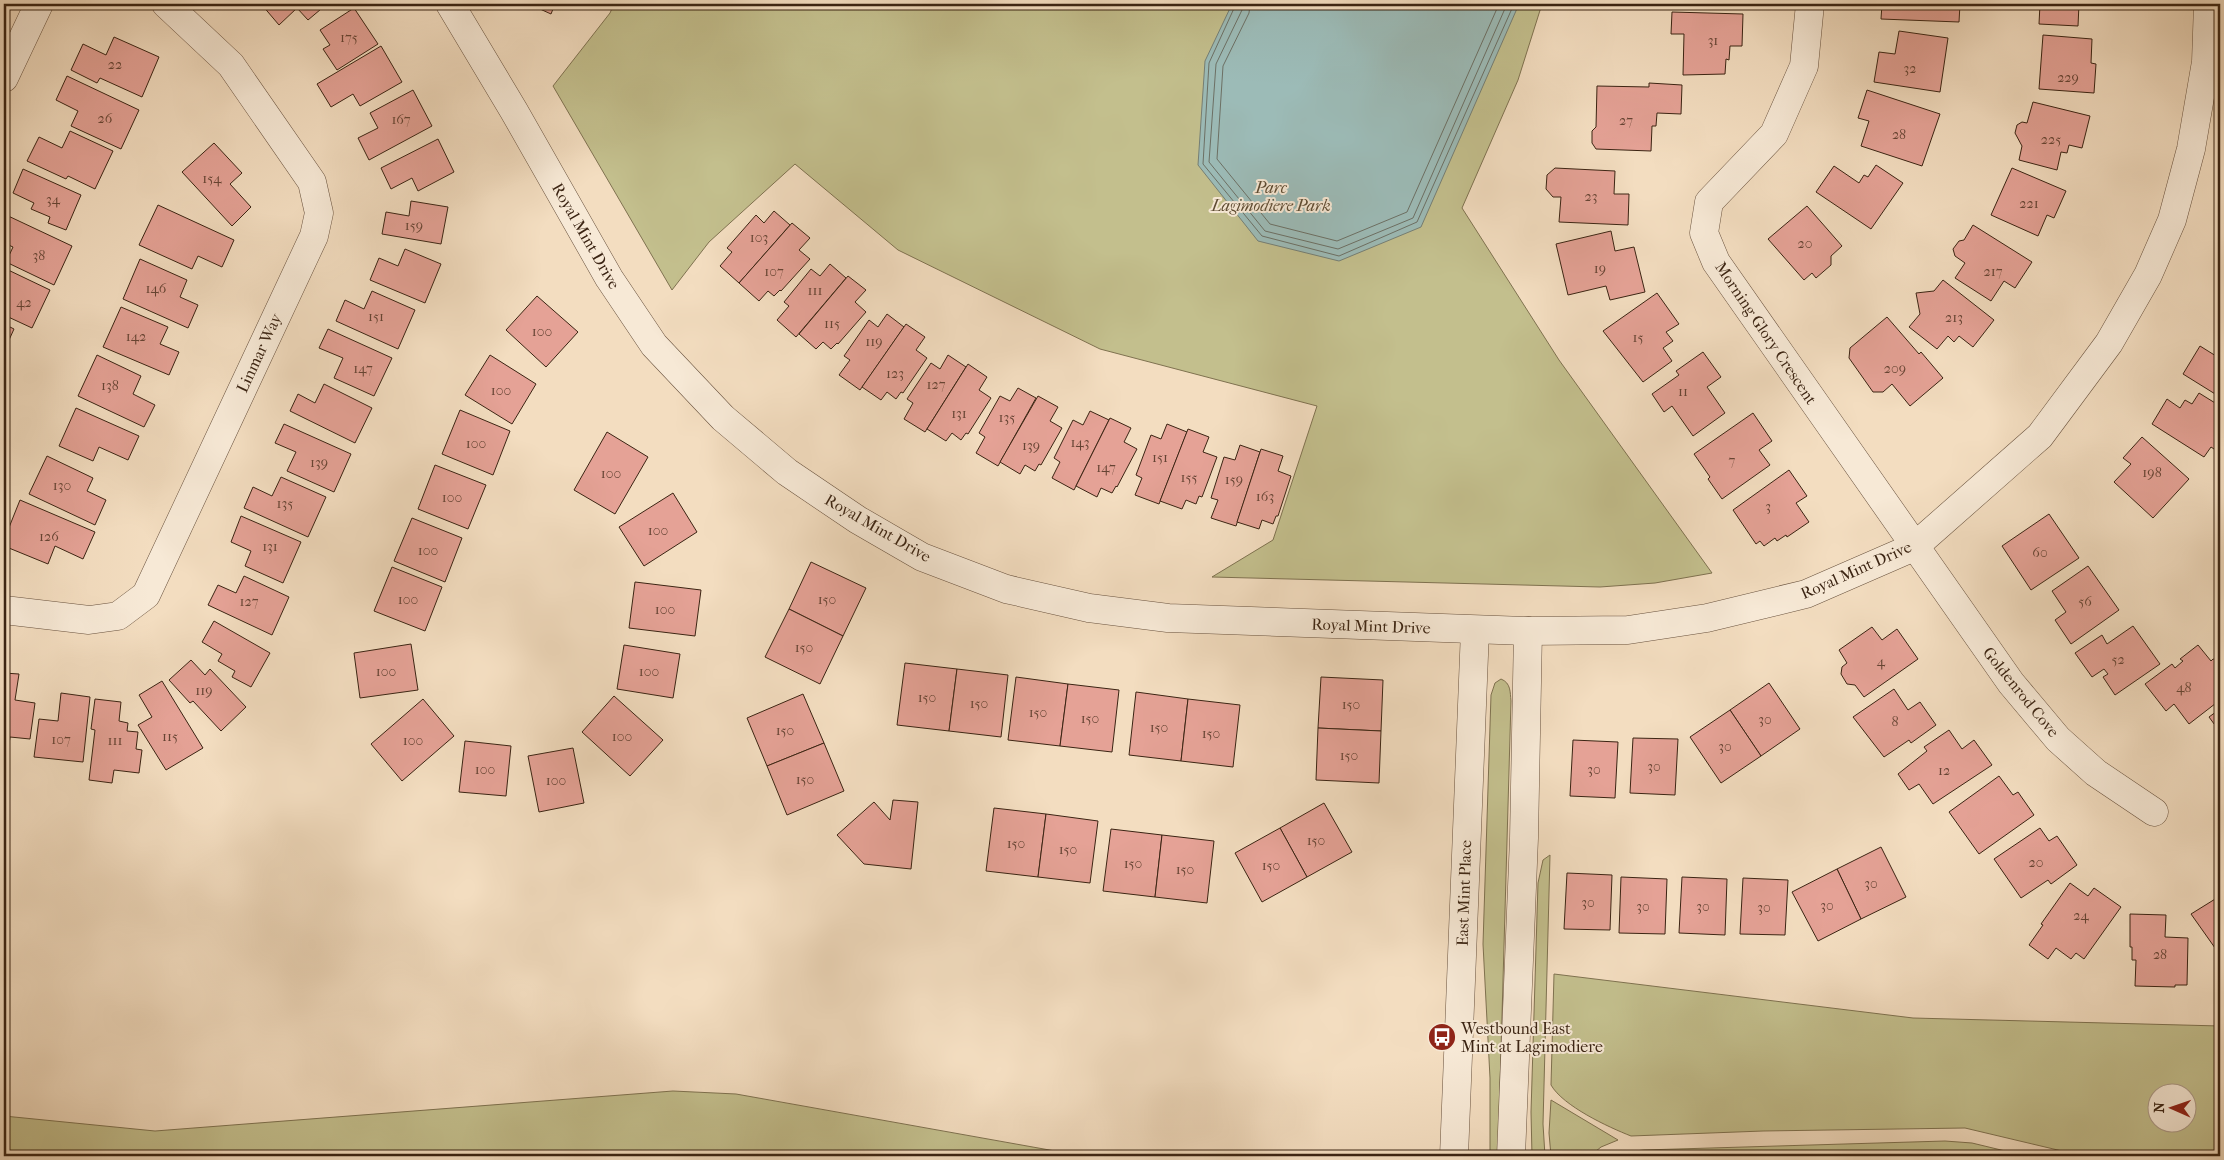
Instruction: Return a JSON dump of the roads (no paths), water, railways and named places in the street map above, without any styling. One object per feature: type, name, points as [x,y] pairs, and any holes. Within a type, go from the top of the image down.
[{"type":"street","points":[[4,78],[39,4]]},
{"type":"street","name":"Linmar Way","points":[[4,610],[89,620],[118,616],[146,595],[314,236],[319,213],[312,182],[231,65],[166,4]]},
{"type":"street","name":"Royal Mint Drive","points":[[450,4],[514,110],[609,278],[654,344],[723,418],[787,472],[858,520],[922,557],[1006,589],[1089,608],[1168,618],[1528,631],[1628,630],[1707,618],[1806,594],[1914,547],[2040,436],[2109,343],[2148,276],[2172,220],[2191,149],[2206,62],[2208,4]]},
{"type":"street","name":"Morning Glory Crescent","points":[[1810,4],[1804,66],[1774,134],[1709,202],[1704,233],[1716,262],[1914,547]]},
{"type":"street","name":"Goldenrod Cove","points":[[1914,547],[2011,683],[2058,738],[2096,773],[2154,812]]},
{"type":"street","name":"East Mint Place","points":[[1454,1156],[1476,630]]},
{"type":"street","points":[[1511,1156],[1524,838],[1528,631]]},
{"type":"water","points":[[1232,4],[1519,4],[1421,227],[1339,261],[1258,241],[1198,165],[1205,61]]},
{"type":"place","name":"Westbound East Mint at Lagimodiere","points":[[1442,1037]]},
{"type":"park label","name":"Parc Lagimodiere Park","points":[[1271,196]]}]
